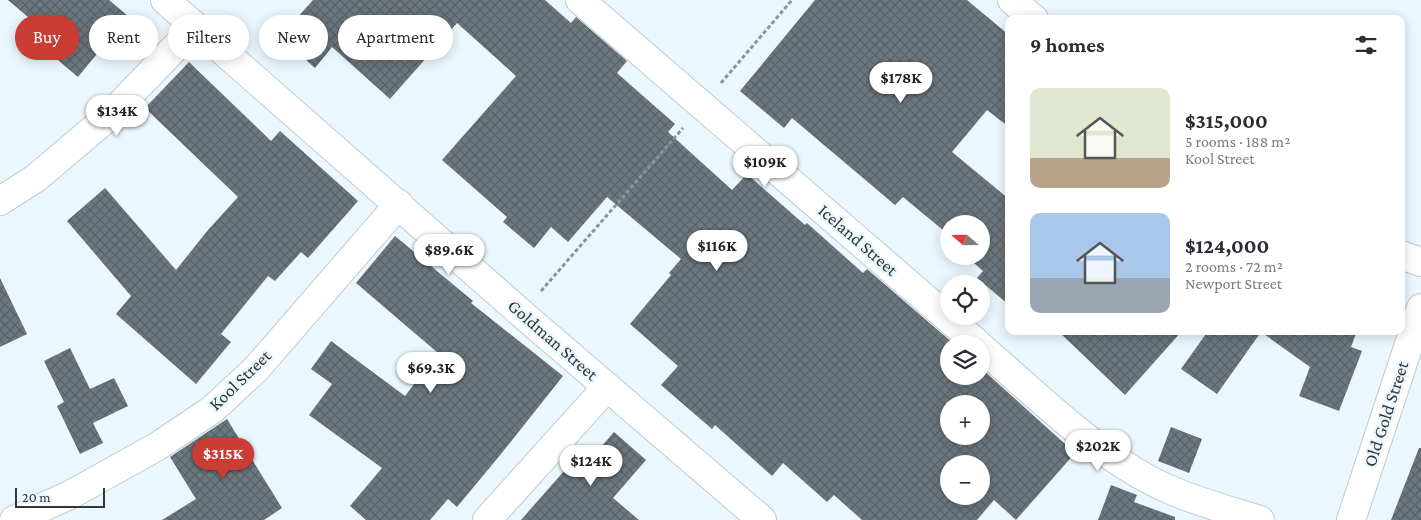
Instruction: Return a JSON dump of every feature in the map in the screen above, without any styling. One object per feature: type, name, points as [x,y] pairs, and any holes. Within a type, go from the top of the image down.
[{"type":"street","name":"Goldman Street","points":[[165,0],[182,15]]},
{"type":"street","name":"Iceland Street","points":[[580,0],[968,335]]},
{"type":"street","points":[[1012,0],[1029,15]]},
{"type":"street","points":[[0,201],[36,178],[109,116],[168,55]]},
{"type":"street","name":"Goldman Street","points":[[233,60],[762,520]]},
{"type":"street","name":"Kool Street","points":[[14,520],[70,495],[150,450],[213,409],[256,369],[399,204]]},
{"type":"street","points":[[1405,256],[1421,262]]},
{"type":"street","name":"Old Gold Street","points":[[1351,520],[1421,308]]},
{"type":"street","points":[[990,355],[1093,444],[1132,470],[1172,491],[1260,520]]},
{"type":"street","points":[[487,520],[607,387]]},
{"type":"path","points":[[522,313],[792,0]]},
{"type":"building","points":[[8,0],[109,0],[127,15],[89,15],[89,60],[92,60],[78,77],[58,60],[79,60],[79,15],[26,15]]},
{"type":"building","points":[[313,0],[545,0],[571,23],[576,17],[627,61],[617,73],[675,124],[668,132],[732,190],[747,174],[805,225],[807,223],[863,273],[867,269],[944,335],[940,335],[940,385],[990,385],[990,376],[1075,453],[1016,520],[994,500],[990,505],[990,455],[940,455],[940,505],[990,505],[977,520],[862,520],[834,495],[827,502],[783,463],[772,476],[715,425],[712,429],[661,385],[678,366],[630,324],[671,275],[669,273],[681,259],[607,197],[568,242],[551,227],[534,248],[503,222],[507,217],[442,160],[516,76],[457,23],[453,28],[453,15],[338,15],[338,52],[332,47],[328,52],[328,15],[300,15]]},
{"type":"building","points":[[815,0],[967,0],[1005,32],[1005,124],[987,110],[952,152],[1005,196],[1005,302],[990,289],[990,275],[980,275],[983,271],[976,265],[990,265],[990,215],[940,215],[940,228],[903,197],[895,205],[792,118],[784,128],[740,91]]},
{"type":"building","points":[[306,60],[321,60],[315,68]]},
{"type":"building","points":[[346,60],[424,60],[390,99]]},
{"type":"building","points":[[189,62],[271,141],[280,131],[358,201],[308,258],[301,252],[275,281],[268,276],[221,334],[231,342],[196,384],[116,314],[131,296],[67,221],[105,188],[176,270],[208,230],[238,197],[145,108]]},
{"type":"building","points":[[395,236],[473,301],[471,303],[563,376],[457,507],[448,499],[430,520],[366,520],[350,506],[382,468],[309,415],[332,384],[311,369],[331,341],[405,396],[438,353],[356,283]]},
{"type":"building","points":[[0,278],[27,334],[0,347]]},
{"type":"building","points":[[1062,335],[1178,335],[1125,395]]},
{"type":"building","points":[[1205,335],[1259,335],[1217,394],[1181,369]]},
{"type":"building","points":[[1265,335],[1356,335],[1351,347],[1362,351],[1339,411],[1299,396],[1310,367]]},
{"type":"building","points":[[70,348],[90,389],[114,378],[128,406],[93,423],[103,443],[80,454],[57,406],[64,402],[44,361]]},
{"type":"building","points":[[227,419],[282,508],[264,520],[162,520],[196,499],[170,457]]},
{"type":"building","points":[[1171,427],[1202,439],[1189,473],[1158,461]]},
{"type":"building","points":[[614,432],[646,460],[613,498],[639,520],[521,520],[572,462],[581,470]]},
{"type":"building","points":[[1419,448],[1421,448],[1421,520],[1391,520]]},
{"type":"building","points":[[1111,485],[1137,495],[1134,502],[1175,517],[1175,520],[1098,520]]}]
